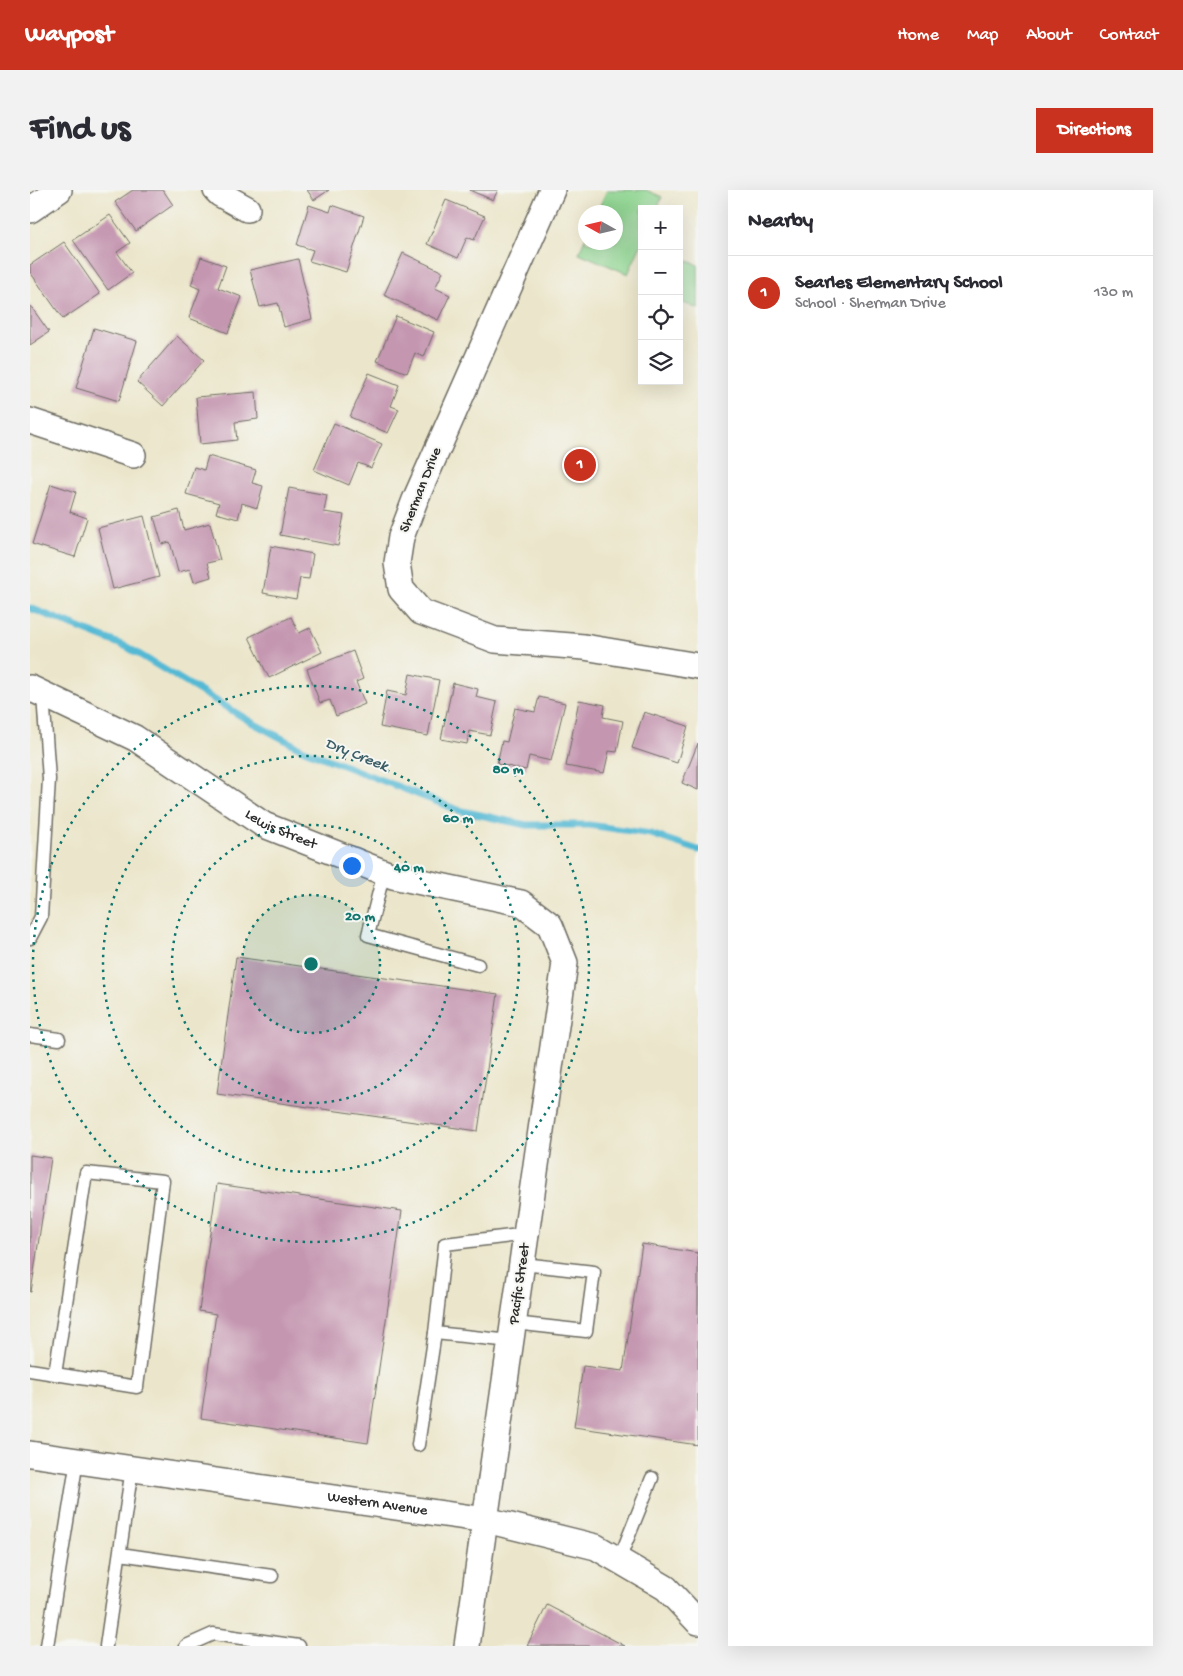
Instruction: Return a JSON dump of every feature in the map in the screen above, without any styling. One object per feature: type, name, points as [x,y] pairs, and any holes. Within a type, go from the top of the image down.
[{"type":"street","points":[[30,210],[59,190]]},
{"type":"street","points":[[216,190],[247,209]]},
{"type":"street","name":"Sherman Drive","points":[[552,190],[415,500],[401,537],[397,563],[400,589],[421,612],[495,640],[584,647],[698,666]]},
{"type":"street","points":[[30,422],[133,455]]},
{"type":"street","name":"Lewis Street","points":[[36,691],[135,738],[264,825],[393,876],[520,903],[550,925]]},
{"type":"street","name":"Pacific Street","points":[[467,1646],[565,963],[550,925]]},
{"type":"street","name":"Western Avenue","points":[[30,1454],[486,1520],[596,1547],[666,1588],[695,1614]]},
{"type":"lane","points":[[30,938],[41,917],[49,779],[36,691]]},
{"type":"lane","points":[[384,872],[368,935],[478,965]]},
{"type":"lane","points":[[30,1035],[58,1039]]},
{"type":"lane","points":[[30,1370],[55,1374],[138,1387],[163,1181],[86,1173],[55,1374]]},
{"type":"lane","points":[[418,1445],[435,1332],[445,1244],[527,1234]]},
{"type":"lane","points":[[435,1332],[586,1331],[594,1272],[523,1264]]},
{"type":"lane","points":[[47,1646],[78,1460]]},
{"type":"lane","points":[[106,1646],[132,1468]]},
{"type":"lane","points":[[619,1560],[652,1478]]},
{"type":"lane","points":[[120,1554],[272,1576]]},
{"type":"lane","points":[[186,1646],[213,1634],[299,1646]]},
{"type":"green space","points":[[607,190],[646,190],[662,197],[659,205],[638,205],[638,252],[628,274],[579,253],[580,250],[623,250],[623,205],[600,205]]},
{"type":"green space","points":[[683,259],[698,265],[698,309],[683,303]]},
{"type":"building","points":[[133,190],[163,190],[173,205],[136,231],[115,202]]},
{"type":"building","points":[[307,190],[329,190],[314,200]]},
{"type":"building","points":[[469,190],[498,190],[493,200]]},
{"type":"building","points":[[446,200],[485,216],[474,240],[467,237],[458,258],[427,244]]},
{"type":"building","points":[[309,205],[330,212],[332,205],[364,216],[346,272],[309,261],[313,250],[297,245]]},
{"type":"building","points":[[110,215],[130,243],[117,252],[132,273],[108,290],[73,240]]},
{"type":"building","points":[[64,242],[100,294],[63,319],[30,272],[30,265]]},
{"type":"building","points":[[403,253],[443,272],[435,288],[450,295],[438,320],[384,295]]},
{"type":"building","points":[[201,257],[226,266],[218,288],[242,297],[228,333],[189,318],[200,289],[191,285]]},
{"type":"building","points":[[298,259],[312,319],[284,327],[278,303],[260,307],[250,270]]},
{"type":"building","points":[[30,305],[49,332],[30,345]]},
{"type":"building","points":[[396,316],[434,332],[424,357],[415,353],[407,373],[377,361]]},
{"type":"building","points":[[94,328],[137,341],[119,401],[76,388]]},
{"type":"building","points":[[177,336],[204,360],[163,406],[137,382]]},
{"type":"building","points":[[369,373],[399,385],[391,406],[399,409],[388,433],[350,417]]},
{"type":"building","points":[[256,392],[258,419],[235,422],[237,440],[200,444],[196,397]]},
{"type":"building","points":[[334,423],[382,444],[371,468],[358,463],[349,485],[314,470]]},
{"type":"building","points":[[208,456],[256,470],[252,483],[263,486],[257,508],[242,503],[238,519],[216,513],[219,503],[186,494],[194,467],[204,470]]},
{"type":"building","points":[[51,484],[76,492],[70,512],[87,518],[75,557],[32,544]]},
{"type":"building","points":[[289,488],[327,495],[324,512],[344,515],[338,546],[280,535]]},
{"type":"building","points":[[179,510],[184,530],[210,523],[220,560],[207,563],[211,577],[194,582],[190,569],[178,572],[170,542],[162,544],[154,517]]},
{"type":"building","points":[[144,516],[159,577],[113,589],[98,528]]},
{"type":"building","points":[[271,546],[313,554],[309,579],[300,578],[296,599],[263,593]]},
{"type":"building","points":[[291,617],[299,633],[310,628],[322,652],[269,678],[249,637]]},
{"type":"building","points":[[353,651],[363,679],[356,682],[365,704],[336,716],[330,700],[320,703],[307,669]]},
{"type":"building","points":[[410,674],[439,680],[428,736],[380,727],[387,691],[406,695]]},
{"type":"building","points":[[453,683],[478,689],[476,697],[497,702],[490,735],[469,731],[467,744],[441,739]]},
{"type":"building","points":[[539,697],[565,703],[551,761],[529,756],[526,770],[497,764],[502,741],[507,742],[515,708],[535,712]]},
{"type":"building","points":[[579,700],[605,705],[603,717],[623,721],[617,752],[609,751],[604,773],[566,766]]},
{"type":"building","points":[[644,712],[688,726],[677,763],[632,748]]},
{"type":"building","points":[[698,743],[698,790],[682,783]]},
{"type":"building","points":[[236,957],[498,994],[478,1131],[217,1094]]},
{"type":"building","points":[[30,1155],[51,1158],[31,1292],[30,1292]]},
{"type":"building","points":[[217,1184],[402,1211],[368,1443],[201,1418],[216,1314],[199,1311]]},
{"type":"building","points":[[642,1244],[698,1253],[698,1445],[574,1427],[583,1366],[623,1371]]},
{"type":"building","points":[[547,1605],[625,1646],[527,1646]]},
{"type":"waterway","name":"Dry Creek","points":[[30,608],[127,647],[251,722],[304,750],[458,810],[526,825],[589,825],[651,834],[698,850]]},
{"type":"place","name":"Searles Elementary School","points":[[580,465]]}]
